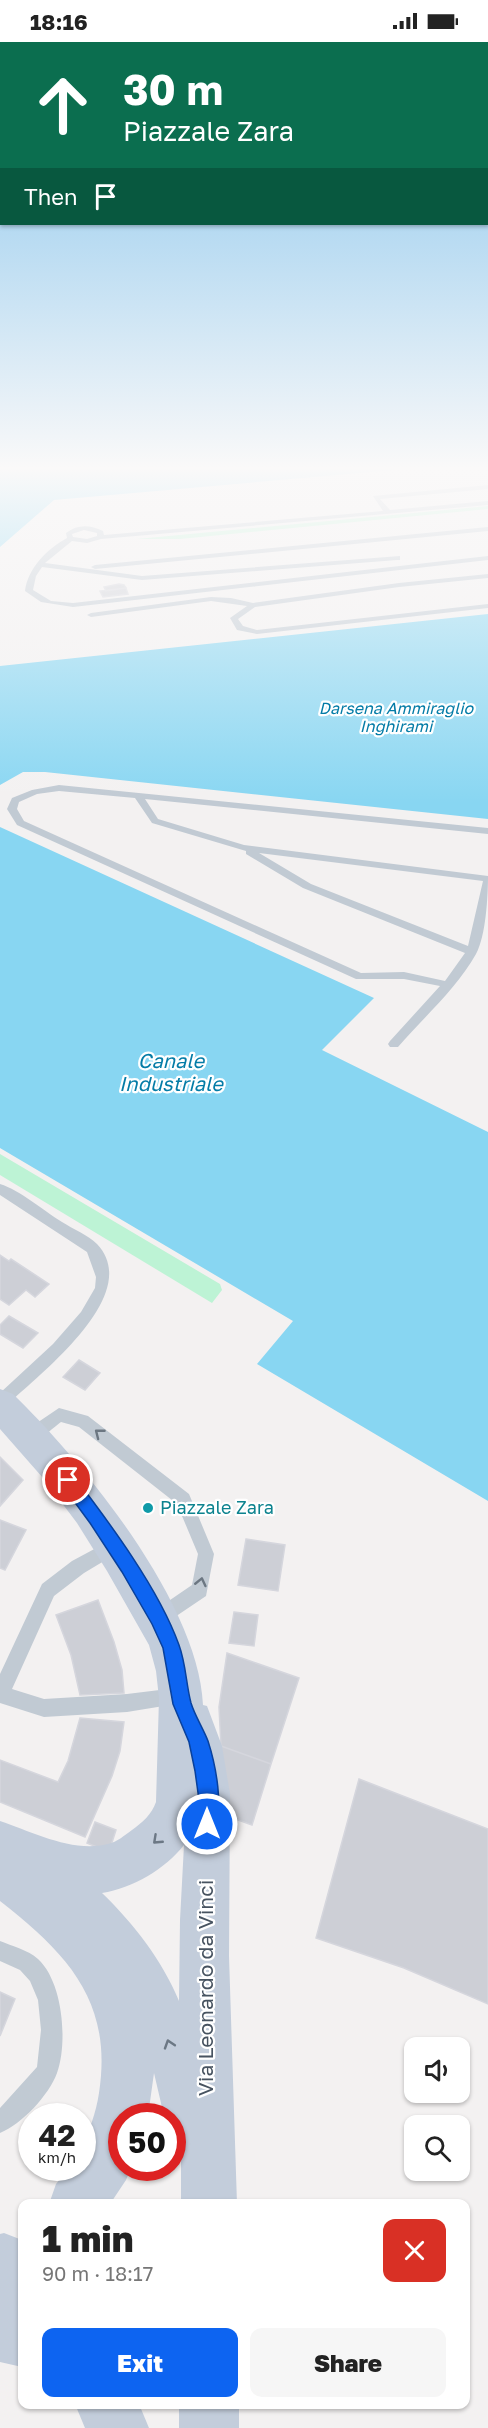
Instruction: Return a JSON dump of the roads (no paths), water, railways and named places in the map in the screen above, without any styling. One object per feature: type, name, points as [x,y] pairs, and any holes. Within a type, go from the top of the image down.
[{"type":"main road","points":[[0,1844],[64,1865],[95,1870],[121,1864],[151,1846],[173,1821],[178,1804],[182,1700],[171,1647],[158,1618],[114,1546],[77,1492],[8,1416]]},
{"type":"main road","name":"Via Leonardo da Vinci","points":[[182,1700],[199,1742],[208,1800],[204,1920],[209,2199]]},
{"type":"main road","points":[[0,1866],[42,1880],[74,1899],[110,1935],[138,1974],[160,2019],[180,2078],[193,2130],[203,2199]]},
{"type":"main road","points":[[0,1871],[35,1897],[63,1923],[90,1953],[115,1996],[123,2018],[128,2051],[123,2103]]},
{"type":"main road","points":[[80,2199],[108,2158]]},
{"type":"main road","points":[[0,2333],[18,2337]]},
{"type":"main road","points":[[108,2409],[119,2428]]},
{"type":"main road","points":[[209,2409],[209,2428]]},
{"type":"lane","points":[[31,580],[29,591],[38,598],[63,605],[286,580]]},
{"type":"lane","points":[[91,615],[211,599],[231,600],[253,605],[445,580]]},
{"type":"lane","points":[[253,605],[234,618],[240,628],[257,632],[488,606]]},
{"type":"lane","points":[[447,985],[422,977],[398,973],[360,977],[36,832],[20,823],[12,809],[15,800],[34,792],[59,788],[488,831]]},
{"type":"lane","points":[[138,796],[155,820],[243,848],[488,879],[472,952],[447,985],[394,1044]]},
{"type":"lane","points":[[243,848],[308,886],[472,952]]},
{"type":"lane","points":[[0,1189],[92,1248],[100,1262],[103,1286],[97,1300],[62,1344],[43,1362],[8,1416]]},
{"type":"lane","points":[[8,1416],[59,1414],[83,1420],[183,1499],[206,1554],[200,1590],[158,1618]]},
{"type":"lane","points":[[114,1546],[78,1567],[48,1590],[0,1694],[44,1708],[182,1700]]},
{"type":"lane","points":[[0,1951],[30,1965],[44,1985],[53,2023],[46,2072],[13,2113],[0,2122]]},
{"type":"water","name":"Darsena Ammiraglio Inghirami","points":[[488,614],[488,819],[45,772],[23,772],[0,785],[0,666]]},
{"type":"water","name":"Canale Industriale","points":[[0,827],[374,998],[322,1050],[488,1132],[488,1501],[257,1364],[293,1321],[0,1148]]},
{"type":"place","name":"Piazzale Zara","points":[[148,1508]]}]
